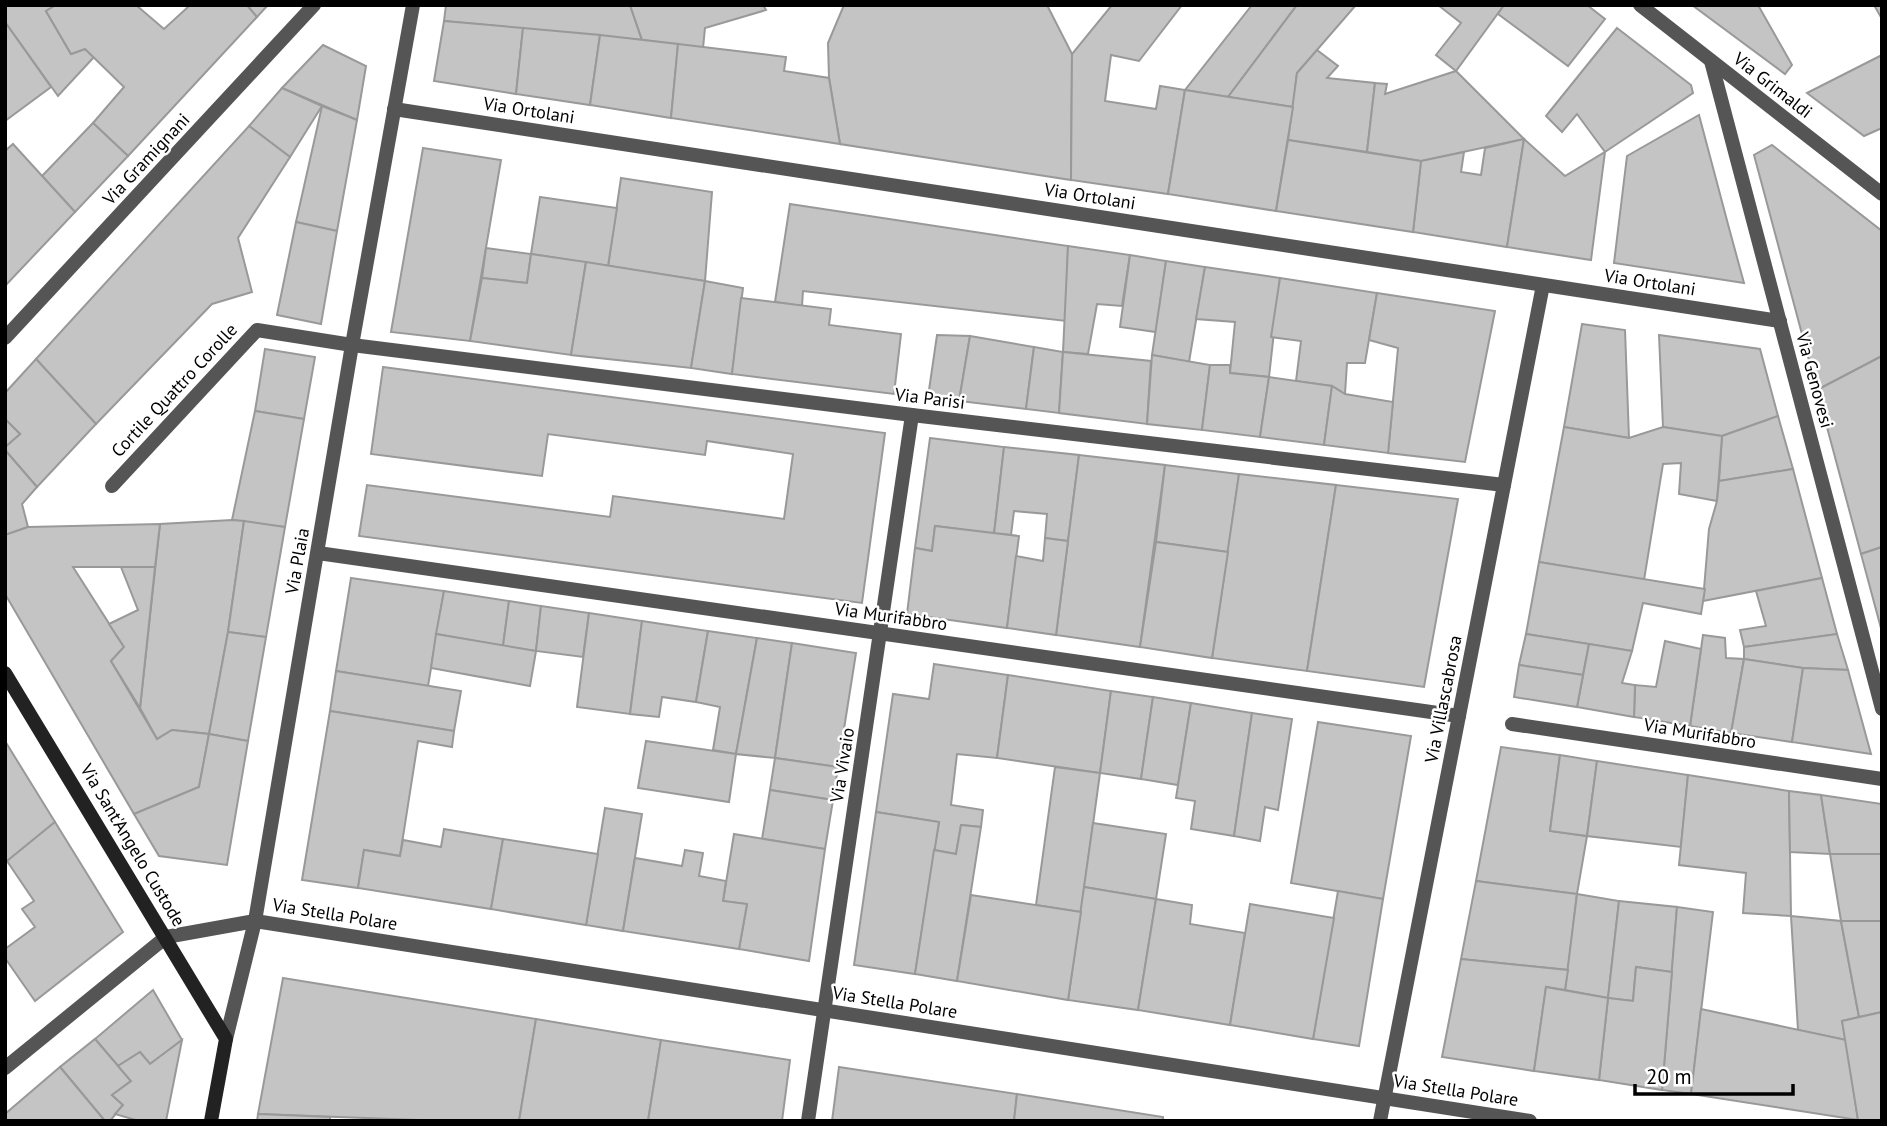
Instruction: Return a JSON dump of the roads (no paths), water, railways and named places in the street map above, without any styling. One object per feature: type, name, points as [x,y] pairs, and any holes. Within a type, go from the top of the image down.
[{"type":"street","name":"Via Gramignani","points":[[5,338],[314,5]]},
{"type":"street","name":"Via Plaia","points":[[211,1121],[226,1039],[255,920],[352,345],[413,5]]},
{"type":"street","name":"Via Grimaldi","points":[[1640,5],[1882,194]]},
{"type":"street","name":"Via Genovesi","points":[[1710,61],[1882,709]]},
{"type":"street","name":"Via Ortolani","points":[[394,109],[1780,321]]},
{"type":"street","name":"Via Villascabrosa","points":[[1380,1121],[1543,285]]},
{"type":"street","name":"Cortile Quattro Corolle","points":[[112,486],[257,330],[352,345]]},
{"type":"street","name":"Via Parisi","points":[[352,345],[1504,485]]},
{"type":"street","name":"Via Vivaio","points":[[807,1121],[912,415]]},
{"type":"street","name":"Via Murifabbro","points":[[318,553],[1459,716]]},
{"type":"street","name":"Via Sant'Angelo Custode","points":[[5,673],[226,1039]]},
{"type":"street","name":"Via Murifabbro","points":[[1512,724],[1882,779]]},
{"type":"street","name":"Via Stella Polare","points":[[166,937],[255,920],[1530,1121]]},
{"type":"street","points":[[5,1068],[166,937]]}]
